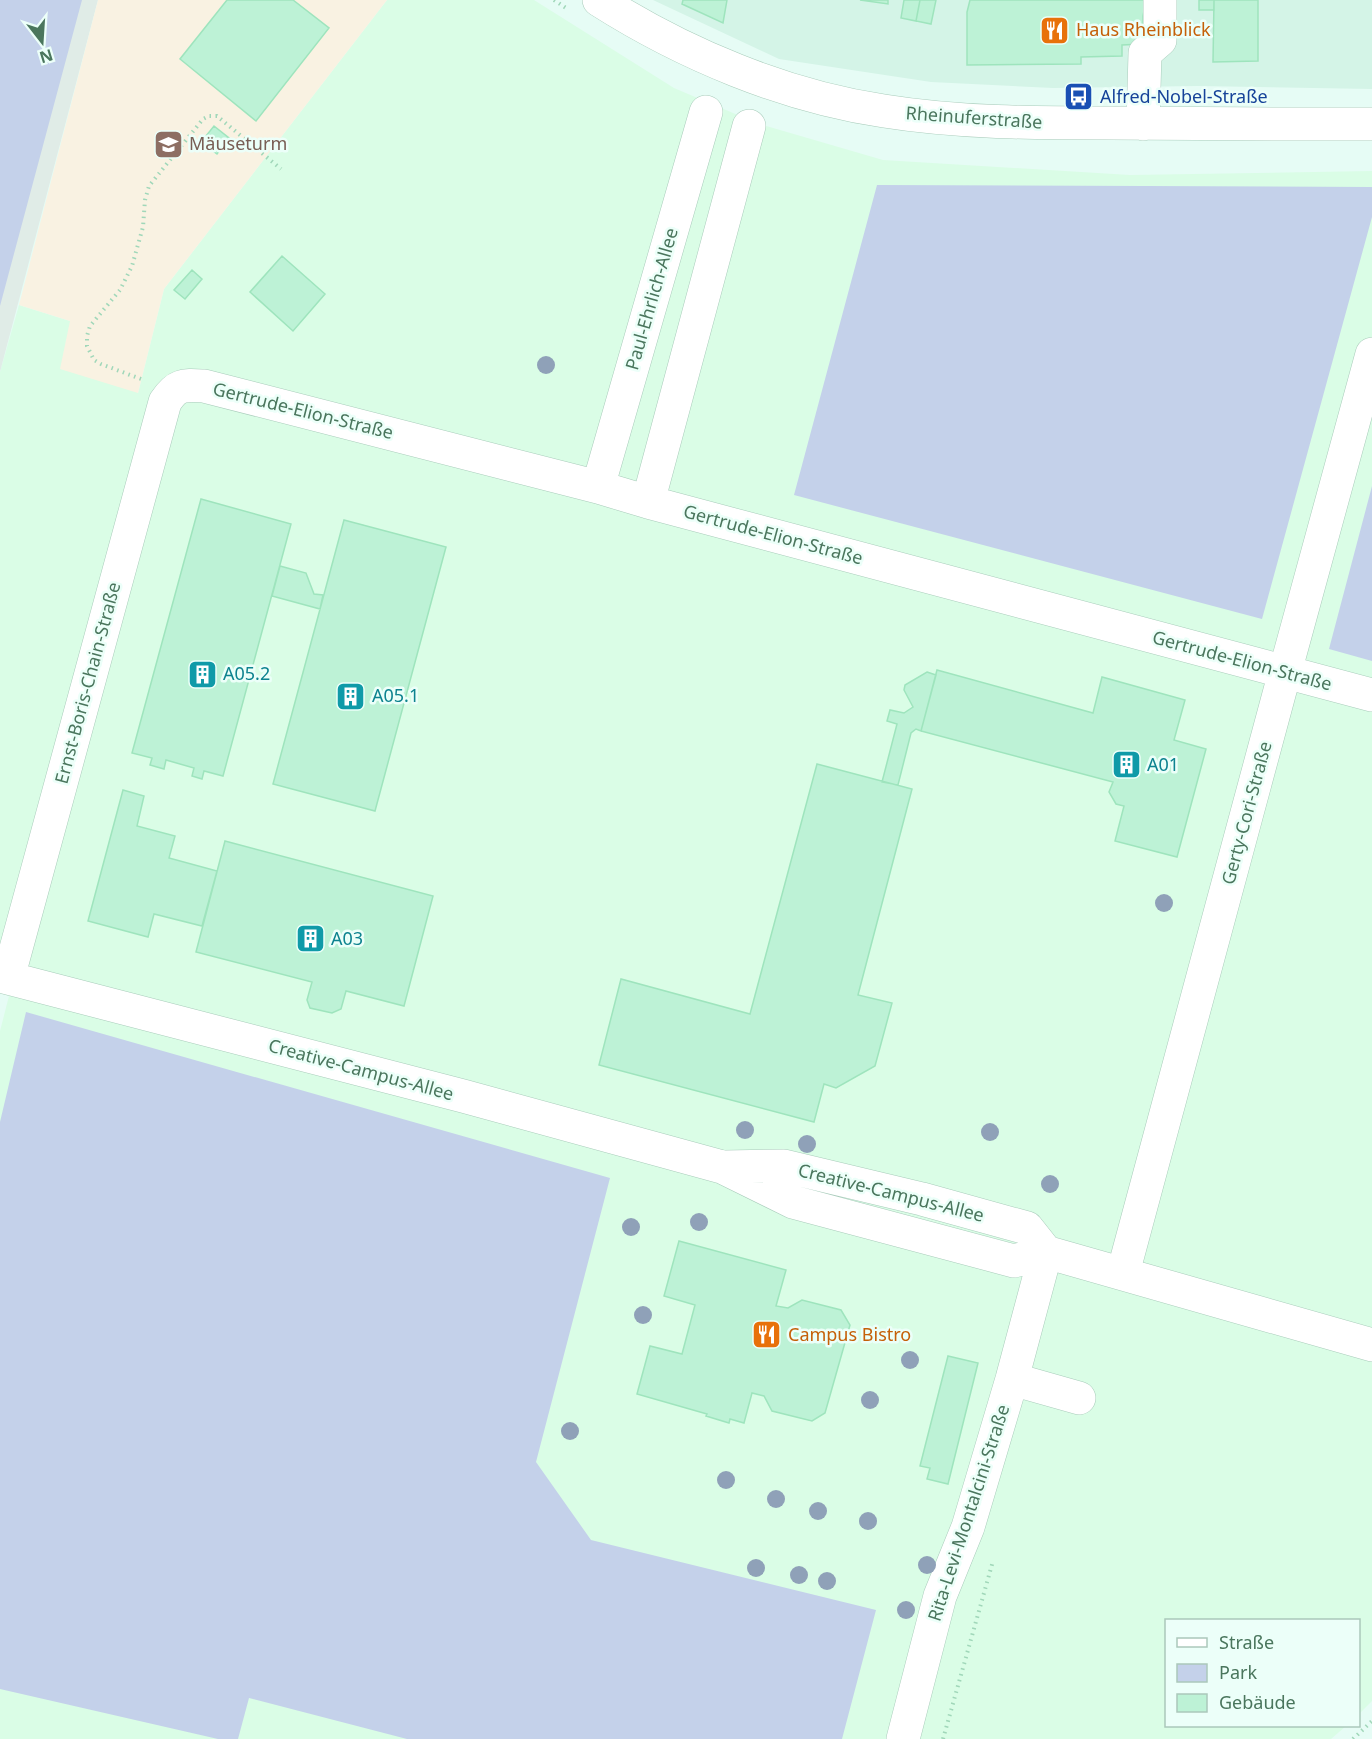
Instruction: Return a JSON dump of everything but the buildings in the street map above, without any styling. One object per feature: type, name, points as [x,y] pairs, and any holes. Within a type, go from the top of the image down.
[{"type":"street","name":"Rheinuferstraße","points":[[599,0],[677,43],[756,78],[820,97],[882,111],[952,120],[1032,123],[1372,124]]},
{"type":"street","points":[[1143,124],[1145,53],[1160,40],[1160,0]]},
{"type":"street","name":"Paul-Ehrlich-Allee","points":[[598,487],[706,112]]},
{"type":"street","points":[[648,502],[749,126]]},
{"type":"street","name":"Gerty-Cori-Straße","points":[[1123,1274],[1372,354]]},
{"type":"street","name":"Gertrude-Elion-Straße","points":[[173,390],[187,385],[204,386],[598,487],[1372,695]]},
{"type":"street","name":"Ernst-Boris-Chain-Straße","points":[[4,977],[165,402],[173,390]]},
{"type":"street","name":"Creative-Campus-Allee","points":[[4,977],[463,1096],[722,1167],[793,1202],[1014,1261],[1046,1252]]},
{"type":"street","points":[[1046,1252],[1372,1345]]},
{"type":"street","name":"Rita-Levi-Montalcini-Straße","points":[[903,1739],[940,1596],[968,1527],[1012,1379],[1046,1252]]},
{"type":"street","points":[[1012,1379],[1079,1398]]},
{"type":"path","points":[[173,390],[101,364],[94,360],[87,346],[90,326],[120,290],[132,266],[143,227],[145,200],[149,186],[203,119],[209,116],[217,117],[281,169]]},
{"type":"path","points":[[943,1739],[996,1552]]},
{"type":"path","points":[[1353,1739],[1372,1721]]},
{"type":"shaded area","points":[[0,0],[98,0],[0,372]]},
{"type":"shaded area","name":"Mäuseturm","points":[[98,0],[387,0],[164,289],[138,393],[60,369],[70,321],[19,305]]},
{"type":"shaded area","points":[[387,0],[534,0],[674,88],[759,124],[883,160],[1130,175],[1372,171],[1372,1701],[1360,1713],[1360,1619],[1165,1619],[1165,1727],[1345,1727],[1331,1739],[0,1739],[0,1031],[9,996],[0,993],[0,372],[19,305],[70,321],[138,393],[164,289]]},
{"type":"shaded area","points":[[653,0],[1372,0],[1372,89],[1198,86],[1053,88],[931,82],[779,59]]},
{"type":"green space","points":[[0,0],[82,0],[0,306]]},
{"type":"green space","points":[[877,185],[1372,187],[1372,217],[1262,619],[794,495]]},
{"type":"green space","points":[[1372,486],[1372,661],[1329,649]]},
{"type":"green space","points":[[26,1012],[610,1178],[536,1462],[591,1540],[876,1610],[842,1739],[407,1739],[249,1698],[238,1739],[218,1739],[0,1689],[0,1122]]},
{"type":"place","name":"Haus Rheinblick","points":[[1055,30]]},
{"type":"place","name":"Alfred-Nobel-Straße","points":[[1079,97]]},
{"type":"place","name":"Mäuseturm","points":[[168,144]]},
{"type":"place","name":"A05.2","points":[[202,674]]},
{"type":"place","name":"A05.1","points":[[351,696]]},
{"type":"place","name":"A01","points":[[1126,765]]},
{"type":"place","name":"A03","points":[[310,939]]},
{"type":"place","name":"Campus Bistro","points":[[767,1335]]}]
